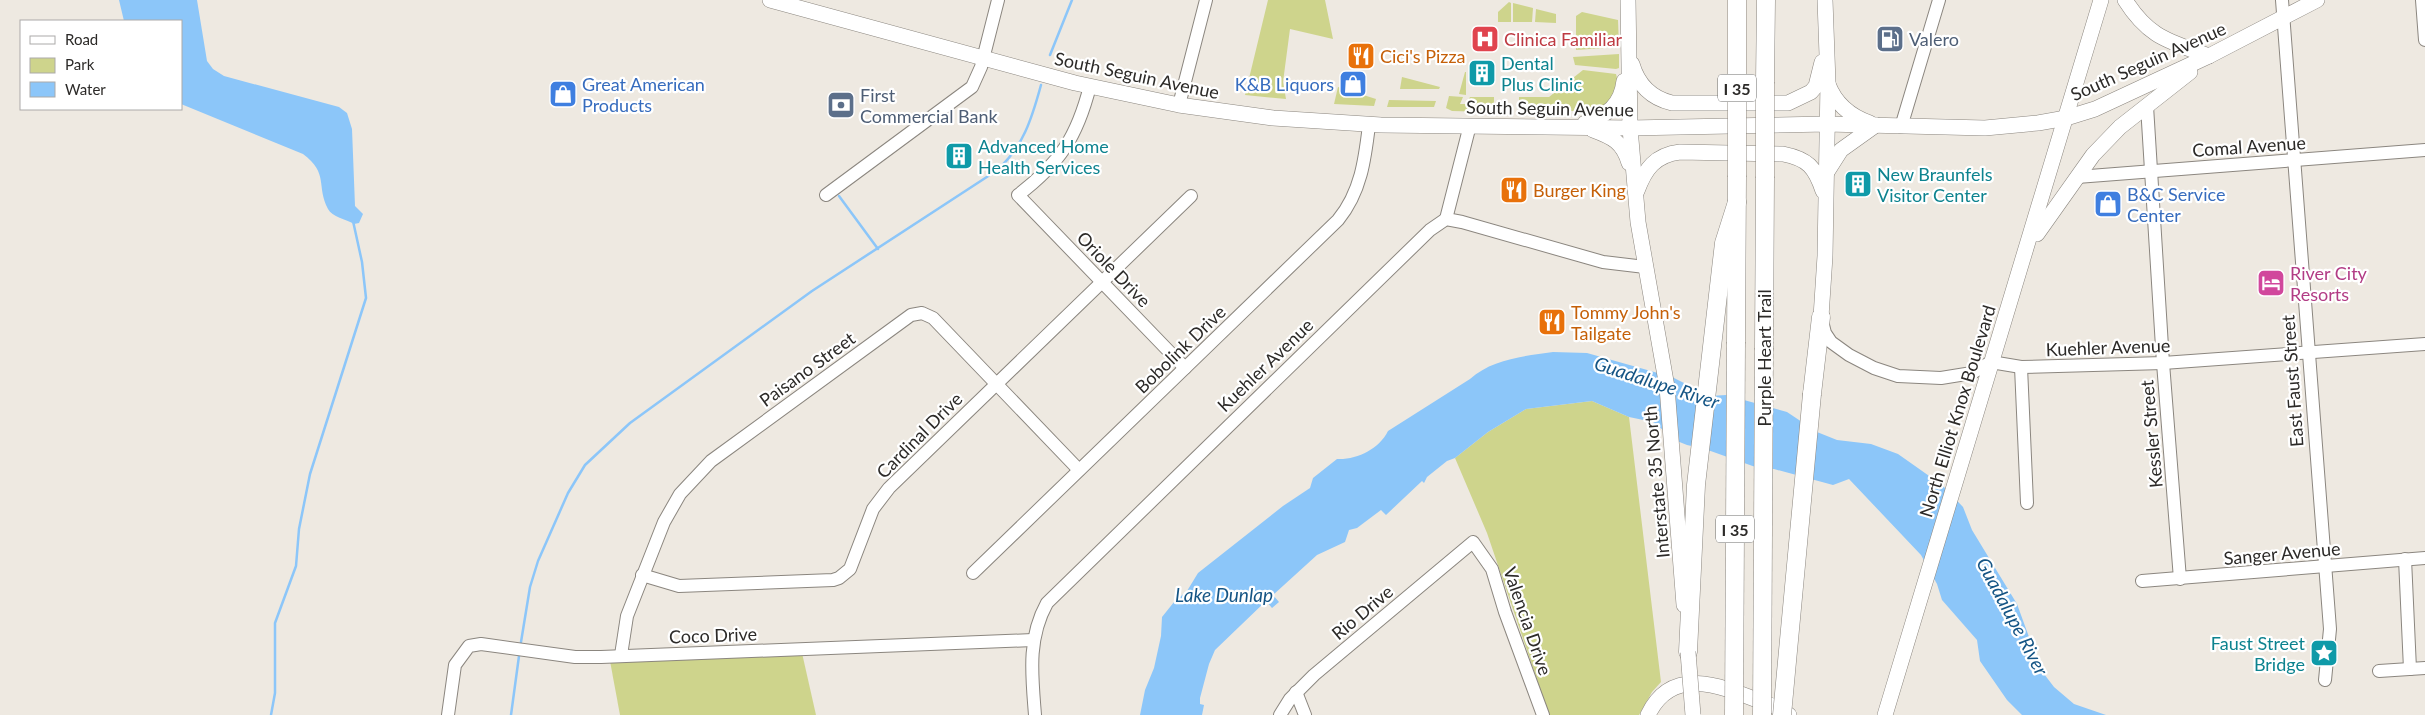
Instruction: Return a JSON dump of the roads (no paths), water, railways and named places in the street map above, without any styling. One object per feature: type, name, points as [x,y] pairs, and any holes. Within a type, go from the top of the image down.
[{"type":"highway","name":"Purple Heart Trail","points":[[1734,715],[1737,0]]},
{"type":"highway","name":"Purple Heart Trail","points":[[1762,715],[1766,0]]},
{"type":"highway","points":[[1688,652],[1696,486],[1715,336],[1724,243],[1737,202]]},
{"type":"highway","points":[[1782,715],[1812,394],[1821,318]]},
{"type":"main road","name":"South Seguin Avenue","points":[[770,0],[1090,86],[1180,105],[1273,118],[1369,125],[1630,128],[1827,124],[2003,128],[2066,118],[2121,98],[2209,56],[2317,0]]},
{"type":"main road","points":[[1579,126],[1606,115],[1617,104],[1622,92],[1629,50],[1628,0]]},
{"type":"main road","points":[[1821,318],[1826,202],[1828,83],[1825,0]]},
{"type":"main road","name":"North Elliot Knox Boulevard","points":[[1885,715],[2101,0]]},
{"type":"main road","points":[[2125,0],[2137,19],[2160,38],[2209,56]]},
{"type":"main road","points":[[1629,50],[1634,70],[1646,91],[1660,100],[1672,103],[1775,104],[1798,100],[1810,92],[1820,73],[1826,43]]},
{"type":"main road","name":"Interstate 35 North","points":[[1629,50],[1630,128],[1636,193],[1645,267],[1667,387],[1674,456],[1693,715]]},
{"type":"main road","points":[[2025,255],[2047,217],[2093,155],[2120,127],[2209,56]]},
{"type":"main road","points":[[1828,83],[1832,95],[1844,107],[1857,118],[1876,125]]},
{"type":"main road","points":[[1826,174],[1841,150],[1876,125]]},
{"type":"main road","points":[[1579,126],[1607,135],[1620,143],[1628,159],[1636,193]]},
{"type":"main road","points":[[1636,193],[1647,168],[1668,154],[1783,154],[1794,156],[1813,168],[1826,202]]},
{"type":"main road","points":[[1648,715],[1656,699],[1665,692],[1676,686],[1702,682],[1778,708],[1789,715]]},
{"type":"street","points":[[826,195],[968,91],[979,74],[998,0]]},
{"type":"street","points":[[1180,105],[1206,0]]},
{"type":"street","points":[[1901,127],[1939,0]]},
{"type":"street","name":"East Faust Street","points":[[2282,0],[2330,629],[2325,680]]},
{"type":"street","points":[[2422,0],[2425,40]]},
{"type":"street","name":"Oriole Drive","points":[[1090,86],[1079,122],[1067,148],[1050,169],[1018,195],[1186,368]]},
{"type":"street","name":"Kessler Street","points":[[2148,106],[2163,363],[2180,579]]},
{"type":"street","name":"Bobolink Drive","points":[[973,573],[1344,213],[1353,198],[1361,176],[1369,125]]},
{"type":"street","points":[[1470,125],[1446,220],[1462,222],[1603,262],[1645,267]]},
{"type":"street","name":"Comal Avenue","points":[[2076,177],[2425,150]]},
{"type":"street","name":"Cardinal Drive","points":[[642,576],[679,586],[840,578],[850,569],[873,509],[889,488],[1191,196]]},
{"type":"street","name":"Kuehler Avenue","points":[[1035,715],[1032,663],[1033,640],[1037,624],[1047,603],[1426,234],[1446,220]]},
{"type":"street","name":"Paisano Street","points":[[621,655],[625,621],[642,576],[673,505],[700,471],[796,398],[911,315],[922,313],[931,316],[1080,470]]},
{"type":"street","points":[[1821,318],[1825,333],[1832,342],[1849,355],[1874,368],[1898,376],[1948,377],[1972,373],[1991,362]]},
{"type":"street","name":"Kuehler Avenue","points":[[1991,362],[2021,367],[2163,363],[2425,344]]},
{"type":"street","points":[[2021,367],[2027,503]]},
{"type":"street","name":"Rio Drive","points":[[1280,715],[1296,692],[1473,542]]},
{"type":"street","name":"Valencia Drive","points":[[1473,542],[1492,569],[1505,612],[1543,715]]},
{"type":"street","name":"Sanger Avenue","points":[[2142,581],[2425,558]]},
{"type":"street","points":[[2405,559],[2410,669]]},
{"type":"street","name":"Coco Drive","points":[[448,715],[456,665],[469,646],[481,644],[575,657],[1033,640]]},
{"type":"street","points":[[2379,671],[2425,668]]},
{"type":"street","points":[[1296,692],[1305,715]]},
{"type":"water","points":[[119,0],[197,0],[207,61],[213,69],[224,76],[339,107],[347,113],[352,129],[355,206],[363,214],[359,223],[354,224],[330,212],[325,201],[321,180],[316,167],[303,154],[182,104],[182,20],[124,20]]},
{"type":"water","name":"Lake Dunlap","points":[[1553,352],[1587,353],[1672,377],[1710,396],[1726,395],[1787,412],[1817,432],[1837,440],[1871,444],[1898,454],[1942,485],[1963,507],[1972,530],[2017,604],[2041,670],[2054,687],[2074,704],[2106,715],[2022,715],[2007,700],[1980,661],[1977,640],[1942,600],[1937,584],[1921,555],[1849,479],[1833,485],[1774,469],[1761,469],[1677,441],[1653,422],[1629,417],[1592,401],[1526,409],[1488,432],[1455,458],[1447,461],[1427,477],[1424,483],[1422,481],[1386,515],[1381,510],[1357,528],[1349,530],[1345,542],[1317,555],[1273,595],[1279,602],[1272,608],[1266,601],[1215,650],[1209,664],[1200,698],[1200,704],[1204,705],[1202,715],[1140,715],[1145,690],[1154,668],[1161,636],[1162,617],[1174,602],[1187,591],[1198,573],[1283,506],[1310,488],[1313,478],[1337,459],[1352,458],[1367,452],[1379,443],[1388,431],[1488,367],[1509,360]]},
{"type":"waterway","points":[[1050,55],[1072,0]]},
{"type":"waterway","points":[[521,642],[530,587],[538,561],[568,493],[585,465],[630,423],[812,291],[996,171],[1013,153],[1020,142],[1030,121],[1041,85]]},
{"type":"waterway","points":[[839,196],[878,249]]},
{"type":"waterway","points":[[271,715],[275,693],[275,623],[296,566],[299,529],[310,474],[366,298],[362,262],[353,221]]},
{"type":"waterway","points":[[511,715],[519,656]]},
{"type":"place","name":"Clinica Familiar","points":[[1485,39]]},
{"type":"place","name":"Valero","points":[[1890,39]]},
{"type":"place","name":"Cici's Pizza","points":[[1361,56]]},
{"type":"place","name":"Dental Plus Clinic","points":[[1482,73]]},
{"type":"place","name":"K&B Liquors","points":[[1353,84]]},
{"type":"place","name":"Great American Products","points":[[563,94]]},
{"type":"place","name":"First Commercial Bank","points":[[841,105]]},
{"type":"place","name":"Advanced Home Health Services","points":[[959,156]]},
{"type":"place","name":"New Braunfels Visitor Center","points":[[1858,184]]},
{"type":"place","name":"Burger King","points":[[1514,190]]},
{"type":"place","name":"B&C Service Center","points":[[2108,204]]},
{"type":"place","name":"River City Resorts","points":[[2271,283]]},
{"type":"place","name":"Tommy John's Tailgate","points":[[1552,322]]},
{"type":"place","name":"Faust Street Bridge","points":[[2324,653]]},
{"type":"water label","name":"Guadalupe River","points":[[1657,382]]},
{"type":"water label","name":"Guadalupe River","points":[[2013,616]]}]
